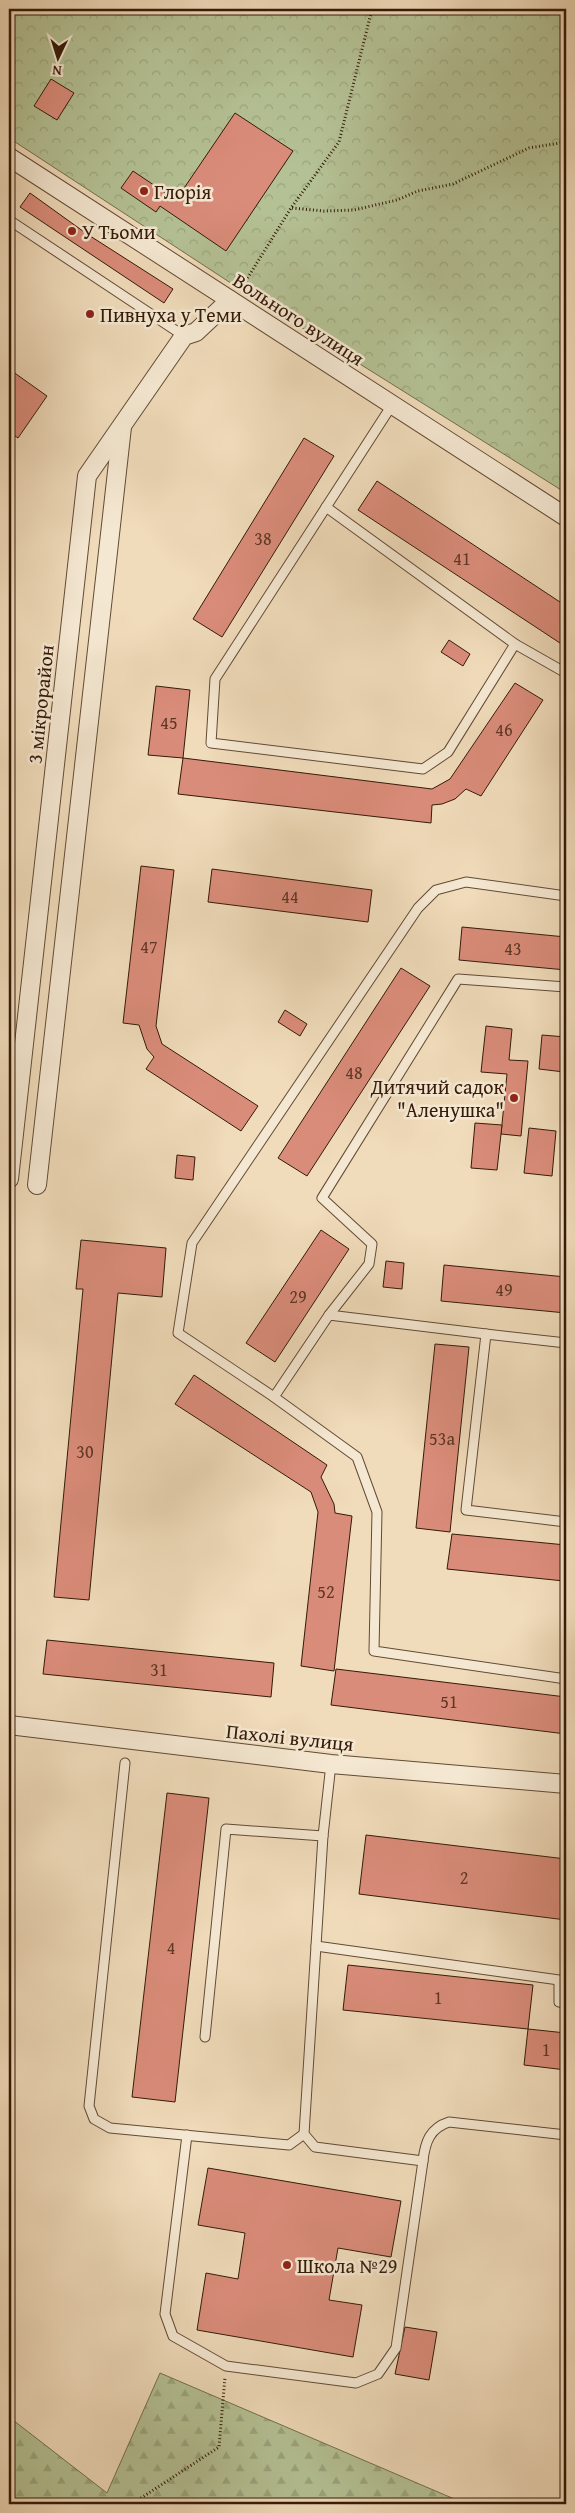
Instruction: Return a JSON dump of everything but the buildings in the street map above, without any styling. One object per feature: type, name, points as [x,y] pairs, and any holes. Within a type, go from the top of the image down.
[{"type":"street","name":"Вольного вулиця","points":[[9,157],[235,295],[392,405],[566,517]]},
{"type":"street","name":"3 мікрорайон","points":[[9,1179],[87,476],[184,336],[196,332],[235,295]]},
{"type":"street","name":"3 мікрорайон","points":[[37,1186],[122,424]]},
{"type":"street","name":"Пахолі вулиця","points":[[9,1725],[331,1764],[566,1784]]},
{"type":"lane","points":[[9,220],[184,336]]},
{"type":"lane","points":[[392,405],[215,679],[211,743],[423,769],[448,752],[516,644]]},
{"type":"lane","points":[[326,507],[516,644],[566,673]]},
{"type":"lane","points":[[566,896],[466,882],[436,890],[418,908],[192,1244],[178,1333],[274,1397],[357,1457],[377,1512],[374,1651],[566,1679]]},
{"type":"lane","points":[[274,1397],[329,1315],[369,1264],[372,1244],[322,1198],[458,979],[566,987]]},
{"type":"lane","points":[[329,1315],[566,1343]]},
{"type":"lane","points":[[486,1334],[466,1510],[566,1522]]},
{"type":"lane","points":[[126,1763],[90,2106],[94,2119],[110,2128],[289,2145],[304,2134]]},
{"type":"lane","points":[[331,1764],[323,1836],[304,2134],[315,2147],[424,2161]]},
{"type":"lane","points":[[205,2037],[226,1829],[323,1836]]},
{"type":"lane","points":[[316,1946],[558,1980],[559,2002],[566,2004]]},
{"type":"lane","points":[[186,2135],[165,2314],[173,2336],[226,2366],[356,2383],[378,2374],[396,2348],[425,2144],[431,2133],[439,2125],[449,2122],[566,2135]]},
{"type":"path","points":[[235,295],[291,208],[339,142],[372,9]]},
{"type":"path","points":[[291,208],[324,212],[354,210],[397,200],[418,191],[453,184],[529,148],[566,142]]},
{"type":"path","points":[[132,2504],[220,2447],[226,2366]]},
{"type":"green space","points":[[9,9],[566,9],[566,493],[240,289],[9,138]]},
{"type":"green space","points":[[160,2373],[466,2504],[9,2504],[9,2417],[107,2493]]},
{"type":"place","name":"Глорія","points":[[144,191]]},
{"type":"place","name":"У Тьоми","points":[[72,231]]},
{"type":"place","name":"Пивнуха у Теми","points":[[90,314]]},
{"type":"place","name":"Дитячий садок \"Аленушка\"","points":[[514,1098]]},
{"type":"place","name":"Школа №29","points":[[287,2265]]}]
